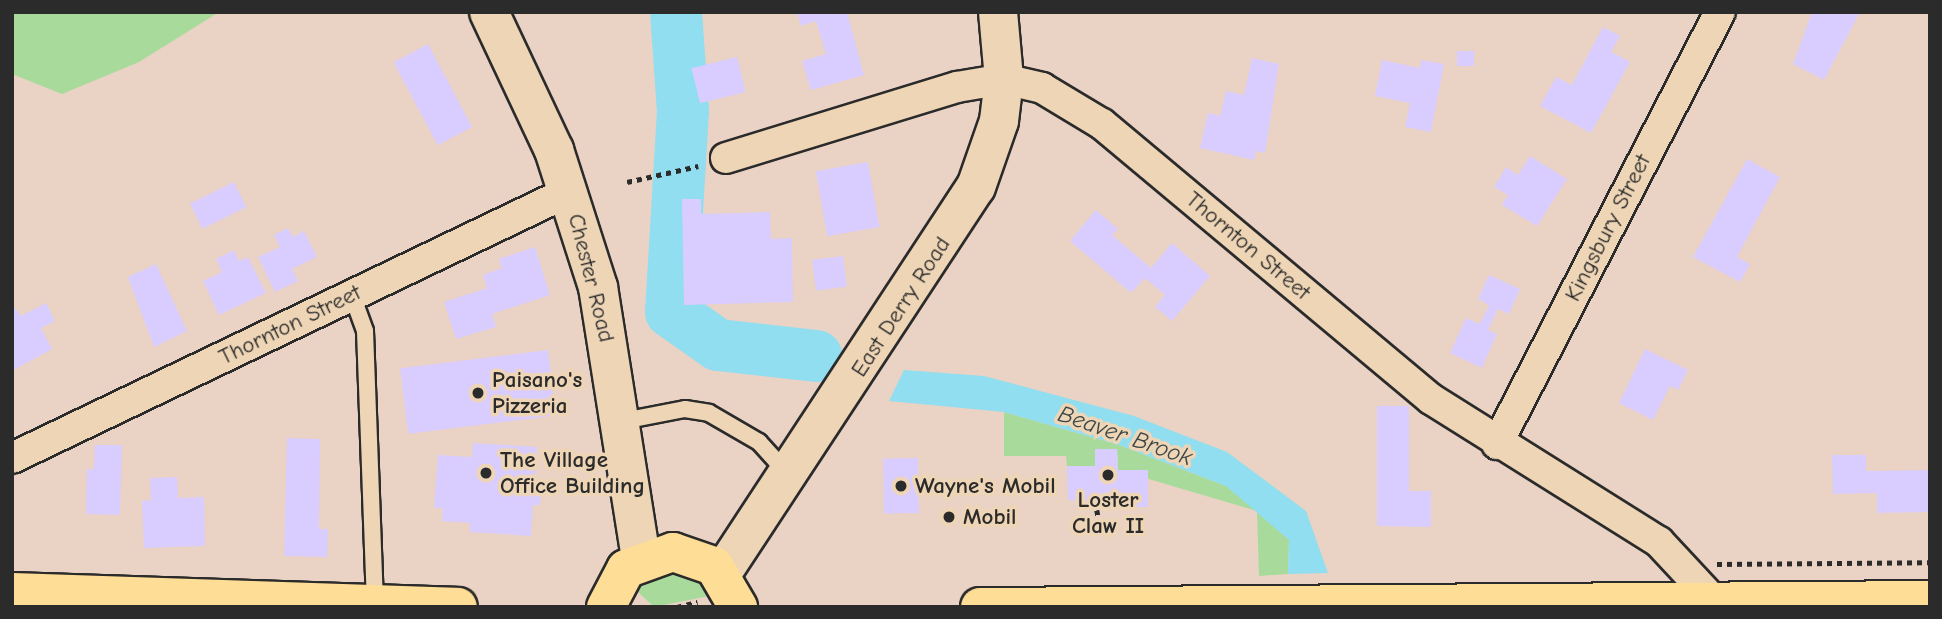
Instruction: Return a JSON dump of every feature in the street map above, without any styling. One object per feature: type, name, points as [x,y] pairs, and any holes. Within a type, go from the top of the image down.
[{"type":"main road","points":[[606,607],[617,582],[642,559],[684,553],[730,590]]},
{"type":"main road","points":[[12,592],[86,600],[375,600],[458,607]]},
{"type":"main road","points":[[980,607],[1930,600]]},
{"type":"street","name":"Chester Road","points":[[489,12],[534,100],[568,192],[598,287],[623,421],[642,559]]},
{"type":"street","name":"East Derry Road","points":[[730,590],[789,475],[959,218],[990,152],[1004,79],[998,12]]},
{"type":"street","name":"Kingsbury Street","points":[[1497,444],[1720,12]]},
{"type":"street","name":"Thornton Street","points":[[726,158],[1004,79],[1042,88],[1102,124],[1431,399],[1497,444],[1634,524],[1691,571],[1715,602]]},
{"type":"street","name":"Thornton Street","points":[[12,458],[568,192]]},
{"type":"lane","points":[[352,295],[365,331],[375,600]]},
{"type":"lane","points":[[623,421],[685,409],[709,413],[759,442],[789,475]]},
{"type":"path","points":[[627,182],[689,169]]},
{"type":"path","points":[[1097,510],[1101,532]]},
{"type":"path","points":[[1691,571],[1722,563],[1930,562]]},
{"type":"green space","points":[[12,12],[216,14],[139,62],[62,94],[12,74]]},
{"type":"green space","points":[[1004,412],[1119,445],[1226,486],[1257,511],[1118,470],[1117,449],[1095,450],[1095,466],[1067,466],[1066,456],[1004,456]]},
{"type":"green space","points":[[1257,511],[1289,540],[1288,574],[1259,576]]},
{"type":"green space","points":[[676,572],[699,581],[714,595],[654,607],[635,589]]},
{"type":"water","points":[[904,370],[984,376],[1134,416],[1227,452],[1306,511],[1328,573],[1288,574],[1289,540],[1226,486],[1119,445],[1004,412],[889,401]]},
{"type":"building","points":[[797,12],[847,12],[864,75],[811,90],[802,61],[826,54],[816,21],[801,26]]},
{"type":"building","points":[[1812,12],[1860,12],[1824,80],[1793,64]]},
{"type":"building","points":[[1603,27],[1620,36],[1611,52],[1630,62],[1591,133],[1540,106],[1556,77],[1572,85]]},
{"type":"building","points":[[428,44],[472,127],[438,145],[394,62]]},
{"type":"building","points":[[1457,51],[1474,51],[1474,66],[1457,66]]},
{"type":"building","points":[[737,57],[746,92],[700,103],[691,68]]},
{"type":"building","points":[[1252,58],[1279,64],[1265,153],[1256,151],[1254,160],[1200,148],[1208,113],[1220,116],[1226,91],[1244,95]]},
{"type":"building","points":[[1382,60],[1420,68],[1421,60],[1444,64],[1431,132],[1405,127],[1410,103],[1375,96]]},
{"type":"building","points":[[1530,156],[1567,179],[1537,226],[1502,205],[1508,195],[1494,187],[1506,167],[1518,175]]},
{"type":"building","points":[[1747,159],[1780,177],[1737,257],[1750,264],[1740,282],[1693,257]]},
{"type":"building","points":[[868,162],[879,227],[827,236],[816,171]]},
{"type":"building","points":[[234,182],[246,207],[202,229],[190,203]]},
{"type":"building","points":[[682,199],[701,199],[701,214],[770,212],[771,239],[792,238],[793,302],[684,305]]},
{"type":"building","points":[[1096,210],[1118,229],[1112,235],[1151,268],[1172,243],[1210,276],[1172,321],[1155,307],[1165,295],[1145,278],[1131,293],[1070,241]]},
{"type":"building","points":[[288,228],[293,237],[304,231],[317,257],[292,269],[298,281],[275,292],[258,257],[280,247],[274,235]]},
{"type":"building","points":[[535,247],[550,295],[492,314],[496,327],[456,339],[444,302],[487,288],[483,275],[502,268],[499,259]]},
{"type":"building","points":[[234,250],[239,261],[248,257],[266,293],[219,315],[203,281],[222,272],[216,259]]},
{"type":"building","points":[[843,256],[847,287],[816,291],[812,260]]},
{"type":"building","points":[[156,264],[187,331],[154,347],[128,277]]},
{"type":"building","points":[[1489,275],[1520,289],[1509,314],[1498,309],[1488,330],[1497,334],[1482,368],[1450,353],[1466,318],[1480,324],[1489,305],[1478,299]]},
{"type":"building","points":[[46,303],[55,321],[41,328],[52,349],[12,371],[12,305],[21,316]]},
{"type":"building","points":[[1645,349],[1688,370],[1678,390],[1670,386],[1653,420],[1619,403]]},
{"type":"building","name":"Paisano's Pizzeria","points":[[548,350],[556,416],[408,434],[400,368]]},
{"type":"building","points":[[1377,406],[1409,406],[1409,491],[1431,491],[1431,527],[1377,526]]},
{"type":"building","points":[[287,438],[320,439],[319,529],[328,529],[327,557],[284,556]]},
{"type":"building","name":"The Village Office Building","points":[[473,443],[537,447],[534,490],[541,490],[540,505],[533,505],[531,536],[470,532],[470,523],[442,521],[443,508],[434,508],[438,455],[472,457]]},
{"type":"building","points":[[95,445],[122,445],[120,515],[86,514],[87,469],[94,469]]},
{"type":"building","name":"Loster Claw II","points":[[1095,449],[1117,449],[1118,470],[1148,470],[1148,507],[1075,508],[1075,500],[1068,500],[1067,466],[1095,466]]},
{"type":"building","points":[[1832,455],[1866,455],[1866,471],[1930,470],[1930,512],[1877,513],[1877,493],[1833,494]]},
{"type":"building","name":"Wayne's Mobil","points":[[918,458],[919,513],[884,514],[883,459]]},
{"type":"building","points":[[177,477],[178,498],[204,497],[205,546],[144,548],[142,501],[151,500],[150,478]]},
{"type":"waterway","name":"Beaver Brook","points":[[676,12],[683,111],[671,312],[718,345],[816,356]]},
{"type":"place","name":"Paisano's Pizzeria","points":[[478,393]]},
{"type":"place","name":"The Village Office Building","points":[[486,473]]},
{"type":"place","name":"Loster Claw II","points":[[1108,475]]},
{"type":"place","name":"Wayne's Mobil","points":[[901,486]]},
{"type":"place","name":"Mobil","points":[[949,517]]}]
